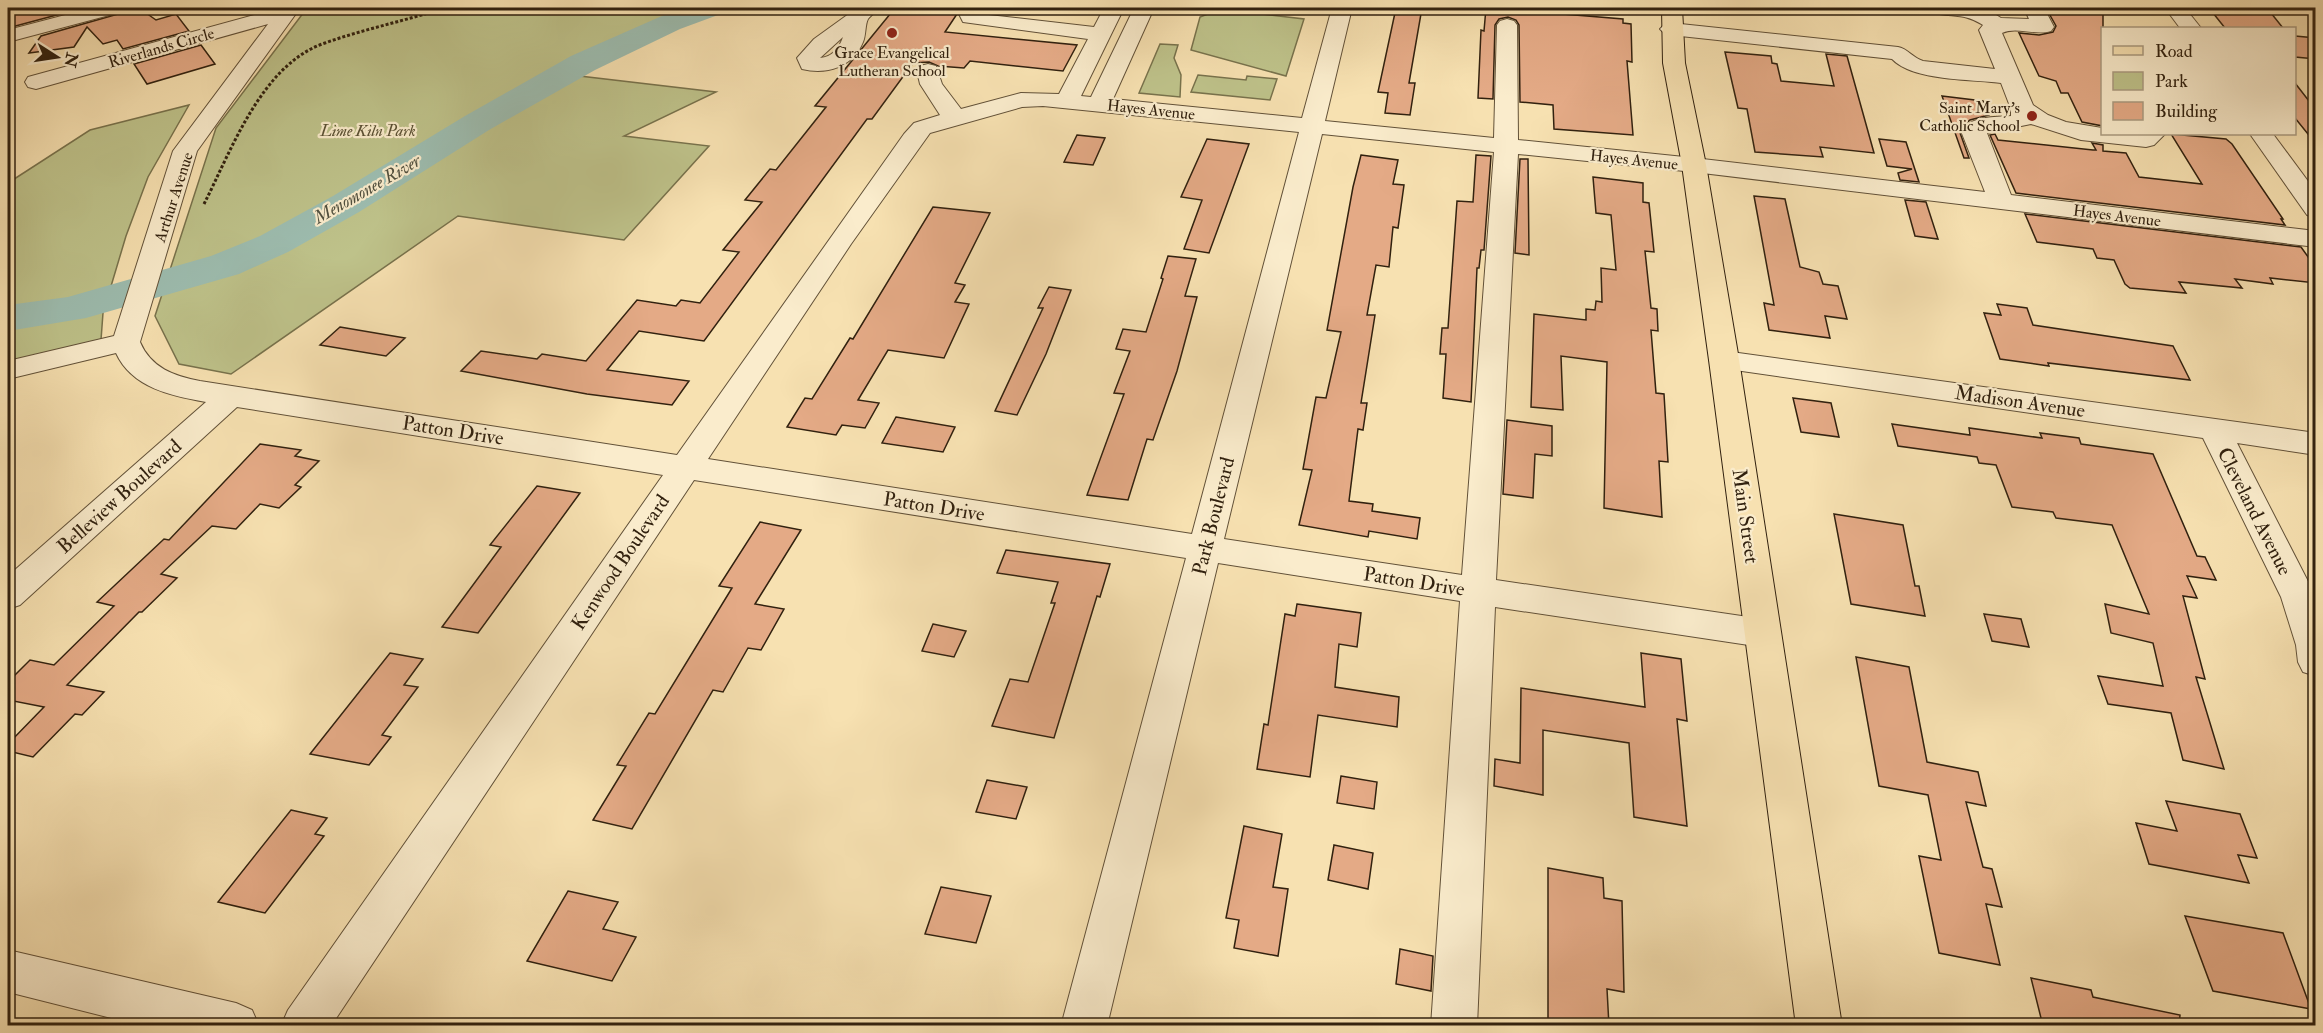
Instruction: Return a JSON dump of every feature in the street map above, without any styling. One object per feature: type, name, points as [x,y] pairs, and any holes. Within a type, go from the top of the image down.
[{"type":"main road","name":"Main Street","points":[[1671,18],[1674,63],[1694,165],[1724,360],[1819,1026]]},
{"type":"street","points":[[8,36],[114,8]]},
{"type":"street","points":[[974,8],[969,14],[970,18],[1099,34]]},
{"type":"street","points":[[1067,101],[1111,8]]},
{"type":"street","points":[[1099,104],[1144,8]]},
{"type":"street","name":"Park Boulevard","points":[[1084,1026],[1341,8]]},
{"type":"street","points":[[1937,8],[1976,11],[1998,26]]},
{"type":"street","points":[[2001,201],[1973,131],[1981,125],[2011,124],[2022,120],[2023,109],[1990,30],[2006,23],[2044,27],[2034,8]]},
{"type":"street","points":[[2175,8],[2189,27]]},
{"type":"street","name":"Riverlands Circle","points":[[36,82],[288,10]]},
{"type":"street","name":"Arthur Avenue","points":[[126,342],[138,300],[149,274],[185,151],[288,10]]},
{"type":"street","points":[[1671,18],[1898,53],[1908,63],[1921,67],[2010,77]]},
{"type":"street","points":[[1454,1026],[1506,146],[1507,25]]},
{"type":"street","points":[[928,71],[927,78],[951,108],[953,118]]},
{"type":"street","name":"Hayes Avenue","points":[[953,118],[1028,99],[1067,101],[1694,165],[2316,239]]},
{"type":"street","points":[[2023,109],[2040,120],[2082,132],[2101,134]]},
{"type":"street","name":"Kenwood Boulevard","points":[[304,1026],[912,139],[922,128],[953,118]]},
{"type":"street","points":[[2106,135],[2146,140],[2152,135]]},
{"type":"street","points":[[2255,135],[2316,210]]},
{"type":"street","points":[[8,370],[126,342]]},
{"type":"street","name":"Patton Drive","points":[[126,342],[129,354],[143,371],[179,386],[231,396],[1478,591],[1762,633]]},
{"type":"street","name":"Madison Avenue","points":[[1724,360],[2316,444]]},
{"type":"street","name":"Belleview Boulevard","points":[[8,596],[231,396]]},
{"type":"street","name":"Cleveland Avenue","points":[[2214,429],[2298,597],[2314,645],[2316,662]]},
{"type":"street","points":[[8,970],[236,1026]]},
{"type":"path","points":[[204,204],[258,99],[293,59],[323,43],[444,8]]},
{"type":"green space","name":"Lime Kiln Park","points":[[307,8],[694,8],[620,38],[554,73],[716,92],[624,136],[709,146],[624,240],[458,216],[231,374],[179,364],[155,316],[216,128]]},
{"type":"green space","points":[[1221,9],[1304,19],[1286,76],[1191,50],[1200,17]]},
{"type":"green space","points":[[1160,44],[1178,45],[1174,58],[1181,75],[1180,97],[1139,93]]},
{"type":"green space","points":[[1198,75],[1246,80],[1247,76],[1277,79],[1270,100],[1191,92]]},
{"type":"green space","points":[[189,105],[148,177],[126,236],[103,313],[101,340],[8,362],[8,183],[90,130]]},
{"type":"building","points":[[8,8],[77,8],[79,9],[8,28]]},
{"type":"building","points":[[139,8],[156,20],[176,14],[189,31],[123,49],[117,40],[103,44],[87,27],[74,47],[29,53],[41,36]]},
{"type":"building","points":[[895,8],[961,8],[945,32],[1077,45],[1063,71],[970,61],[964,68],[938,66],[929,62],[913,63],[872,119],[867,119],[704,341],[639,331],[607,370],[689,381],[672,405],[587,394],[461,371],[481,351],[537,359],[542,354],[586,361],[637,300],[676,306],[681,300],[700,303],[739,252],[723,250],[762,202],[745,200],[770,169],[776,170],[826,107],[815,106]]},
{"type":"building","points":[[1396,8],[1422,8],[1409,83],[1415,83],[1410,115],[1385,113],[1388,93],[1378,92]]},
{"type":"building","points":[[1486,8],[1539,8],[1539,12],[1623,19],[1623,23],[1631,24],[1632,62],[1627,61],[1633,135],[1554,129],[1553,105],[1520,102],[1519,25],[1516,20],[1508,17],[1499,19],[1495,25],[1493,99],[1478,98],[1481,30],[1484,31]]},
{"type":"building","points":[[2046,8],[2103,8],[2101,126],[2082,122],[2068,93],[2061,93],[2056,81],[2039,76],[2019,33],[2039,35],[2053,32],[2056,26]]},
{"type":"building","points":[[2209,8],[2267,8],[2282,27],[2224,27]]},
{"type":"building","points":[[2296,36],[2316,38],[2316,59],[2296,57]]},
{"type":"building","points":[[201,45],[215,64],[147,84],[134,64]]},
{"type":"building","points":[[1725,52],[1771,56],[1772,63],[1777,64],[1781,81],[1834,86],[1826,54],[1847,56],[1874,153],[1820,147],[1823,157],[1755,152],[1747,109],[1738,108]]},
{"type":"building","points":[[2296,84],[2316,110],[2316,144],[2296,119]]},
{"type":"building","points":[[1942,96],[1983,101],[1989,115],[1970,120],[1959,130],[1969,158],[1964,158]]},
{"type":"building","points":[[1995,134],[1998,140],[2093,150],[2096,150],[2092,143],[2103,145],[2103,151],[2126,153],[2139,177],[2202,184],[2172,135],[2226,139],[2232,144],[2285,225],[2016,193],[1990,135]]},
{"type":"building","points":[[1077,135],[1105,138],[1093,165],[1064,162]]},
{"type":"building","points":[[1207,139],[1249,144],[1209,253],[1184,249],[1202,200],[1181,197]]},
{"type":"building","points":[[1879,139],[1906,142],[1919,182],[1900,180],[1898,173],[1912,169],[1887,166]]},
{"type":"building","points":[[1361,155],[1398,160],[1393,184],[1404,185],[1398,228],[1393,227],[1389,267],[1376,265],[1367,315],[1375,315],[1361,403],[1367,403],[1363,430],[1358,429],[1349,501],[1373,504],[1372,511],[1420,518],[1417,539],[1369,531],[1368,537],[1299,525],[1312,470],[1303,469],[1316,397],[1326,398],[1341,332],[1327,330]]},
{"type":"building","points":[[1476,155],[1491,156],[1484,250],[1481,250],[1479,268],[1477,268],[1471,402],[1443,398],[1446,354],[1440,354],[1442,328],[1448,328],[1457,201],[1473,202]]},
{"type":"building","points":[[1520,159],[1528,159],[1529,255],[1515,253]]},
{"type":"building","points":[[1593,177],[1643,183],[1643,202],[1649,203],[1654,252],[1645,251],[1651,308],[1657,309],[1658,331],[1651,330],[1656,393],[1664,394],[1668,462],[1659,461],[1662,517],[1604,508],[1607,362],[1561,356],[1563,410],[1531,407],[1534,314],[1586,320],[1586,309],[1595,310],[1596,301],[1602,302],[1601,268],[1616,270],[1611,215],[1596,213]]},
{"type":"building","points":[[1754,196],[1785,199],[1800,267],[1819,272],[1823,284],[1838,286],[1847,319],[1825,316],[1830,338],[1769,330],[1764,303],[1774,305]]},
{"type":"building","points":[[1905,200],[1926,202],[1938,239],[1915,236]]},
{"type":"building","points":[[933,207],[990,213],[955,283],[965,285],[955,302],[969,304],[944,358],[888,350],[858,400],[879,403],[865,428],[842,425],[836,435],[787,427],[805,398],[812,399],[850,338],[853,339]]},
{"type":"building","points":[[2025,214],[2301,247],[2316,268],[2316,283],[2270,278],[2273,284],[2235,279],[2242,288],[2179,282],[2186,293],[2130,288],[2125,284],[2114,260],[2097,258],[2093,249],[2037,242]]},
{"type":"building","points":[[1168,256],[1196,259],[1185,296],[1197,297],[1177,371],[1153,440],[1147,439],[1128,500],[1087,495],[1124,394],[1114,393],[1130,351],[1116,349],[1123,329],[1146,332]]},
{"type":"building","points":[[1049,287],[1071,290],[1046,354],[1017,415],[995,411],[1043,308],[1038,308]]},
{"type":"building","points":[[1997,304],[2027,308],[2033,325],[2173,346],[2190,380],[2000,359],[1984,313],[2001,315]]},
{"type":"building","points":[[340,327],[405,338],[386,356],[320,345]]},
{"type":"building","points":[[1793,398],[1831,403],[1839,437],[1801,432]]},
{"type":"building","points":[[896,417],[955,427],[943,452],[882,443]]},
{"type":"building","points":[[1507,420],[1552,426],[1552,456],[1535,454],[1533,498],[1503,494]]},
{"type":"building","points":[[1892,424],[1970,435],[1969,428],[2042,438],[2040,433],[2079,438],[2081,444],[2153,454],[2197,556],[2205,557],[2216,580],[2187,576],[2197,598],[2183,596],[2205,679],[2196,677],[2224,769],[2183,760],[2171,713],[2108,704],[2098,676],[2163,686],[2153,643],[2111,633],[2105,604],[2149,614],[2112,525],[2056,518],[2053,512],[2012,507],[1996,465],[1979,463],[1977,457],[1898,446]]},
{"type":"building","points":[[260,444],[301,450],[295,456],[319,461],[295,485],[301,487],[279,508],[260,504],[236,529],[212,526],[161,574],[177,578],[142,612],[139,612],[67,685],[104,692],[82,715],[75,714],[33,757],[8,751],[8,744],[44,707],[8,700],[8,682],[30,660],[54,665],[114,606],[97,602],[164,539],[169,540]]},
{"type":"building","points":[[537,486],[580,493],[478,633],[442,627],[501,547],[490,545]]},
{"type":"building","points":[[1834,514],[1903,525],[1915,586],[1919,586],[1925,616],[1851,604]]},
{"type":"building","points":[[760,522],[801,530],[755,604],[784,609],[761,650],[748,648],[723,692],[713,690],[632,829],[593,820],[626,766],[617,765],[649,713],[655,714],[732,588],[719,586]]},
{"type":"building","points":[[1006,550],[1110,564],[1100,597],[1097,596],[1054,738],[992,726],[1010,679],[1028,682],[1055,603],[1051,603],[1058,582],[997,573]]},
{"type":"building","points":[[1297,604],[1361,613],[1357,647],[1339,644],[1335,687],[1399,697],[1397,727],[1318,715],[1310,777],[1257,769],[1264,724],[1268,725],[1285,614],[1295,616]]},
{"type":"building","points":[[1984,614],[2021,619],[2029,647],[1992,641]]},
{"type":"building","points":[[933,624],[966,631],[954,657],[922,651]]},
{"type":"building","points":[[390,653],[423,659],[404,685],[418,687],[382,735],[391,737],[369,765],[310,754]]},
{"type":"building","points":[[1641,653],[1681,659],[1687,721],[1677,719],[1687,826],[1634,817],[1629,743],[1543,730],[1543,795],[1494,786],[1495,759],[1520,763],[1521,688],[1645,707]]},
{"type":"building","points":[[1856,657],[1909,667],[1927,762],[1978,772],[1986,806],[1966,802],[1983,867],[1992,869],[2002,907],[1986,904],[2000,965],[1939,953],[1919,856],[1941,860],[1928,795],[1879,786]]},
{"type":"building","points":[[1341,776],[1377,782],[1374,809],[1337,803]]},
{"type":"building","points":[[987,780],[1027,787],[1016,819],[976,812]]},
{"type":"building","points":[[2166,801],[2240,814],[2257,858],[2238,855],[2249,883],[2149,864],[2136,823],[2177,831]]},
{"type":"building","points":[[291,810],[327,818],[315,834],[324,836],[265,913],[218,902]]},
{"type":"building","points":[[1244,826],[1282,834],[1273,887],[1288,889],[1278,956],[1234,948],[1239,920],[1226,918]]},
{"type":"building","points":[[1334,845],[1373,853],[1368,889],[1328,880]]},
{"type":"building","points":[[1548,868],[1603,878],[1604,898],[1622,901],[1624,992],[1607,989],[1609,1026],[1548,1026]]},
{"type":"building","points":[[941,887],[991,896],[976,943],[925,934]]},
{"type":"building","points":[[568,891],[618,902],[603,929],[636,937],[612,981],[527,961]]},
{"type":"building","points":[[2185,916],[2283,933],[2311,1009],[2213,991]]},
{"type":"building","points":[[1400,949],[1433,956],[1431,991],[1396,984]]},
{"type":"building","points":[[2031,978],[2091,990],[2093,997],[2180,1015],[2179,1026],[2043,1026]]},
{"type":"waterway","name":"Menomonee River","points":[[8,318],[71,309],[225,265],[274,244],[346,204],[477,123],[583,63],[669,22],[707,8]]},
{"type":"place","name":"Grace Evangelical Lutheran School","points":[[892,33]]},
{"type":"place","name":"Saint Mary's Catholic School","points":[[2032,116]]}]
